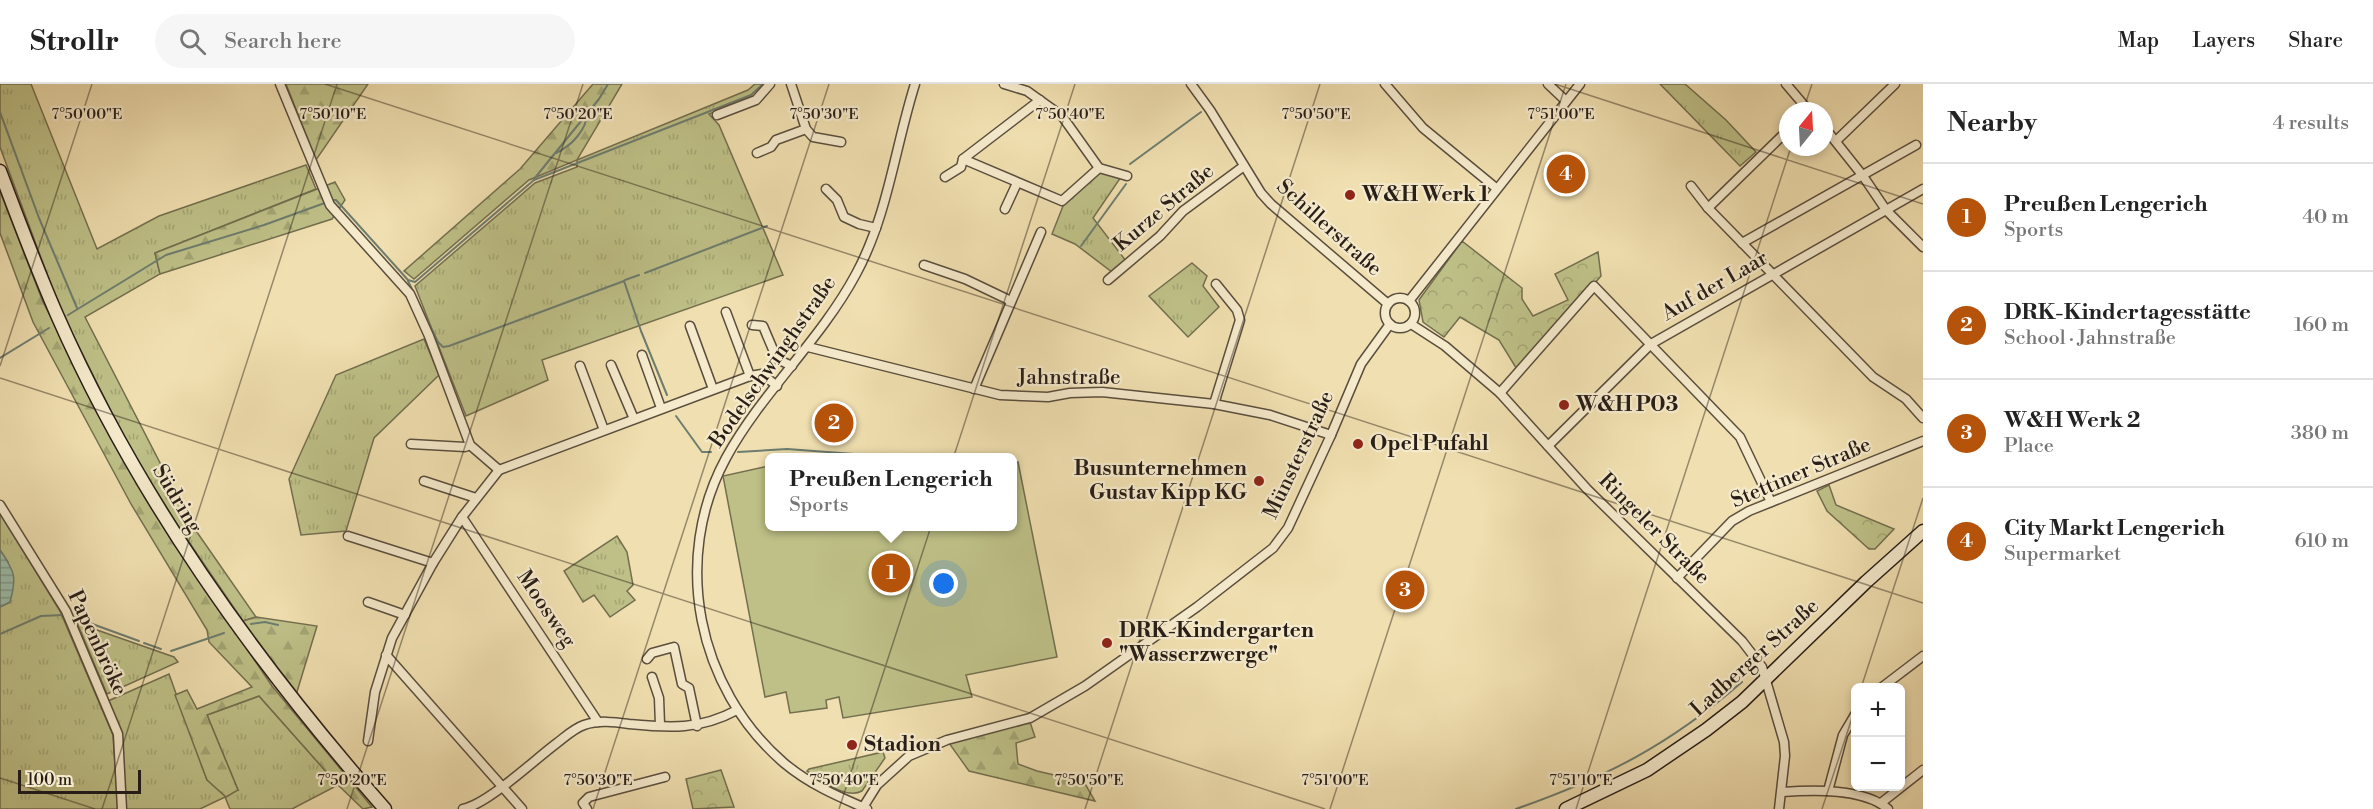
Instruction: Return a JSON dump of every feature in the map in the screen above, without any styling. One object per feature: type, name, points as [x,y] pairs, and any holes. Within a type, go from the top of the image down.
[{"type":"main road","name":"Südring","points":[[0,171],[27,245],[58,317],[125,450],[169,524],[214,594],[255,651],[339,756],[385,809]]},
{"type":"main road","name":"Ladberger Straße","points":[[1566,809],[1647,770],[1706,730],[1766,680],[1866,582],[1923,531]]},
{"type":"street","points":[[280,84],[328,201],[410,294],[429,336],[470,445],[499,470]]},
{"type":"street","points":[[717,115],[756,100],[770,84]]},
{"type":"street","points":[[791,84],[806,129],[813,136],[841,142]]},
{"type":"street","name":"Bodelschwinghstraße","points":[[864,808],[818,787],[785,764],[769,749],[737,710],[715,667],[701,621],[697,588],[698,550],[704,516],[719,472],[736,441],[808,347],[852,281],[876,228],[915,84]]},
{"type":"street","points":[[1004,84],[1027,91],[1062,116],[1099,168],[1127,176]]},
{"type":"street","name":"Schillerstraße","points":[[1191,84],[1210,110],[1261,193],[1284,217],[1388,304]]},
{"type":"street","points":[[1385,84],[1423,128],[1496,188]]},
{"type":"street","points":[[1548,84],[1566,101]]},
{"type":"street","points":[[1409,301],[1580,84]]},
{"type":"street","points":[[1786,84],[1801,102]]},
{"type":"street","points":[[1836,141],[1894,84]]},
{"type":"street","points":[[945,177],[961,167],[963,159],[1040,100]]},
{"type":"street","points":[[757,153],[771,147],[776,140],[806,129]]},
{"type":"street","points":[[1833,138],[1886,210],[1923,247]]},
{"type":"street","points":[[1708,208],[1779,139]]},
{"type":"street","points":[[1742,243],[1916,145]]},
{"type":"street","points":[[963,159],[1062,201],[1099,168]]},
{"type":"street","name":"Kurze Straße","points":[[1108,280],[1160,236],[1183,211],[1244,166]]},
{"type":"street","points":[[1005,209],[1017,183]]},
{"type":"street","points":[[1691,186],[1708,208],[1873,376],[1906,399],[1923,418]]},
{"type":"street","points":[[826,189],[837,200],[844,217],[876,228]]},
{"type":"street","name":"Auf der Laar","points":[[1548,446],[1651,344],[1923,189]]},
{"type":"street","points":[[974,389],[1041,232]]},
{"type":"street","points":[[924,265],[965,279],[1011,301]]},
{"type":"street","points":[[1214,404],[1240,320],[1237,309],[1216,284]]},
{"type":"street","points":[[1500,393],[1594,286],[1740,437],[1772,502]]},
{"type":"street","points":[[1397,298],[1409,301],[1415,312],[1411,324],[1400,328],[1390,324],[1385,314],[1388,304],[1397,298]]},
{"type":"street","points":[[726,312],[750,376]]},
{"type":"street","name":"Münsterstraße","points":[[864,808],[877,785],[909,756],[947,740],[1038,714],[1085,686],[1197,607],[1273,548],[1288,528],[1361,364],[1390,324]]},
{"type":"street","name":"Ringeler Straße","points":[[1411,324],[1446,345],[1500,393],[1587,489],[1742,641],[1762,667],[1784,742],[1779,809]]},
{"type":"street","points":[[752,325],[763,326],[777,359],[792,366]]},
{"type":"street","points":[[690,326],[713,389]]},
{"type":"street","name":"Jahnstraße","points":[[808,347],[974,389],[1025,398],[1102,392],[1214,404],[1270,414],[1331,435]]},
{"type":"street","points":[[642,355],[661,408]]},
{"type":"street","points":[[611,365],[633,419]]},
{"type":"street","points":[[580,366],[604,429]]},
{"type":"street","points":[[368,741],[375,692],[386,655],[405,615],[433,563],[462,517],[499,470],[750,376],[762,374],[777,386]]},
{"type":"street","name":"Stettiner Straße","points":[[1677,578],[1732,521],[1749,511],[1923,441]]},
{"type":"street","points":[[411,444],[465,447],[470,445]]},
{"type":"street","points":[[424,481],[476,498]]},
{"type":"street","name":"Papenbröke","points":[[0,505],[66,611],[118,734],[122,809]]},
{"type":"street","name":"Moosweg","points":[[462,517],[598,722]]},
{"type":"street","points":[[348,536],[433,563]]},
{"type":"street","points":[[368,602],[405,615]]},
{"type":"street","points":[[647,659],[652,652],[674,647],[682,684],[689,688],[697,726]]},
{"type":"street","points":[[386,655],[522,809]]},
{"type":"street","points":[[1886,683],[1923,656]]},
{"type":"street","points":[[652,677],[659,698],[660,726]]},
{"type":"street","points":[[463,809],[480,803],[574,730],[598,722],[681,728],[714,721],[737,710]]},
{"type":"street","points":[[1828,791],[1843,735],[1851,721]]},
{"type":"street","points":[[1782,792],[1828,791],[1865,797],[1885,806],[1923,770]]},
{"type":"street","points":[[587,809],[583,803],[589,797],[664,777]]},
{"type":"green space","points":[[0,84],[31,84],[97,249],[159,216],[306,165],[316,189],[155,253],[160,274],[85,317],[192,525],[256,617],[243,621],[180,529],[129,447],[60,309],[0,147]]},
{"type":"green space","points":[[286,84],[368,84],[316,160]]},
{"type":"green space","points":[[593,84],[622,84],[577,160],[529,180],[414,279],[404,271],[520,169]]},
{"type":"green space","points":[[755,84],[765,84],[753,97],[709,114],[719,125],[783,275],[542,360],[548,380],[466,416],[415,286],[535,183],[577,167],[577,160],[748,90]]},
{"type":"green space","points":[[1660,84],[1685,84],[1726,120],[1756,152],[1740,166]]},
{"type":"green space","points":[[1099,171],[1121,177],[1093,218],[1126,261],[1112,272],[1075,244],[1052,234],[1065,201]]},
{"type":"green space","points":[[335,182],[345,200],[332,219],[160,274],[155,253]]},
{"type":"green space","points":[[0,191],[43,302],[145,498],[272,686],[372,807],[363,809],[338,785],[259,696],[207,715],[238,790],[226,797],[207,780],[175,695],[187,690],[197,709],[252,687],[209,642],[207,630],[131,504],[33,322],[0,233]]},
{"type":"green space","points":[[1462,241],[1522,288],[1522,299],[1533,316],[1568,300],[1555,274],[1598,252],[1601,276],[1518,371],[1499,340],[1460,317],[1444,337],[1423,322],[1419,300]]},
{"type":"green space","points":[[1192,263],[1207,276],[1203,286],[1219,307],[1188,337],[1149,296]]},
{"type":"green space","points":[[424,339],[439,375],[374,438],[346,531],[301,535],[289,479],[336,375]]},
{"type":"green space","points":[[1017,462],[1057,657],[966,675],[972,697],[843,718],[839,697],[826,700],[827,708],[790,713],[786,692],[765,697],[723,476],[765,467],[765,531],[1017,531]]},
{"type":"green space","points":[[1829,485],[1836,505],[1894,529],[1875,549],[1869,549],[1827,511],[1817,491]]},
{"type":"green space","points":[[0,513],[60,611],[113,735],[118,809],[0,809],[0,607],[10,602],[8,562],[0,550]]},
{"type":"green space","points":[[617,536],[627,552],[633,585],[627,591],[635,600],[610,617],[594,595],[583,602],[564,571]]},
{"type":"green space","points":[[256,617],[317,626],[296,695],[243,621]]},
{"type":"green space","points":[[77,623],[174,657],[178,662],[107,694]]},
{"type":"green space","points":[[169,674],[207,780],[238,790],[207,715],[259,696],[338,785],[292,809],[230,809],[225,797],[200,809],[126,809],[121,733],[108,701]]},
{"type":"green space","points":[[1030,722],[1035,737],[1016,743],[1018,764],[1084,782],[1095,801],[969,771],[949,743]]},
{"type":"green space","points":[[883,752],[885,758],[862,791],[856,793],[834,788],[807,771],[809,769]]},
{"type":"green space","points":[[721,770],[734,807],[693,809],[686,779]]},
{"type":"shaded area","points":[[0,550],[12,570],[14,586],[10,602],[0,607]]},
{"type":"waterway","points":[[534,179],[599,99],[608,84]]},
{"type":"waterway","points":[[68,315],[166,255],[264,225],[333,200],[336,200],[408,280],[415,282],[534,180],[751,95],[763,84]]},
{"type":"waterway","points":[[0,112],[39,218],[77,308]]},
{"type":"waterway","points":[[1130,164],[1201,112]]},
{"type":"waterway","points":[[556,153],[577,137],[584,125],[587,113]]},
{"type":"waterway","points":[[1081,246],[1126,184]]},
{"type":"waterway","points":[[645,273],[767,226]]},
{"type":"waterway","points":[[625,280],[639,275]]},
{"type":"waterway","points":[[408,281],[438,342],[443,347],[624,281],[667,395]]},
{"type":"waterway","points":[[0,358],[49,328]]},
{"type":"waterway","points":[[676,416],[702,452],[711,452]]},
{"type":"waterway","points":[[738,452],[787,449],[841,453]]},
{"type":"waterway","points":[[0,634],[41,616],[63,615]]},
{"type":"waterway","points":[[76,618],[139,641]]},
{"type":"waterway","points":[[251,624],[265,622],[278,625]]},
{"type":"waterway","points":[[171,651],[224,633]]},
{"type":"waterway","points":[[144,643],[161,649]]},
{"type":"waterway","points":[[1516,809],[1579,785],[1636,757],[1689,724],[1742,682]]},
{"type":"place","name":"City Markt Lengerich","points":[[1566,174]]},
{"type":"place","name":"W&H Werk 1","points":[[1350,195]]},
{"type":"place","name":"W&H P03","points":[[1564,405]]},
{"type":"place","name":"DRK-Kindertagesstätte","points":[[834,423]]},
{"type":"place","name":"Opel Pufahl","points":[[1358,444]]},
{"type":"place","name":"Busunternehmen Gustav Kipp KG","points":[[1259,481]]},
{"type":"place","name":"Preußen Lengerich","points":[[891,573]]},
{"type":"place","name":"W&H Werk 2","points":[[1405,590]]},
{"type":"place","name":"DRK-Kindergarten \"Wasserzwerge\"","points":[[1107,643]]},
{"type":"place","name":"Stadion","points":[[852,745]]}]
